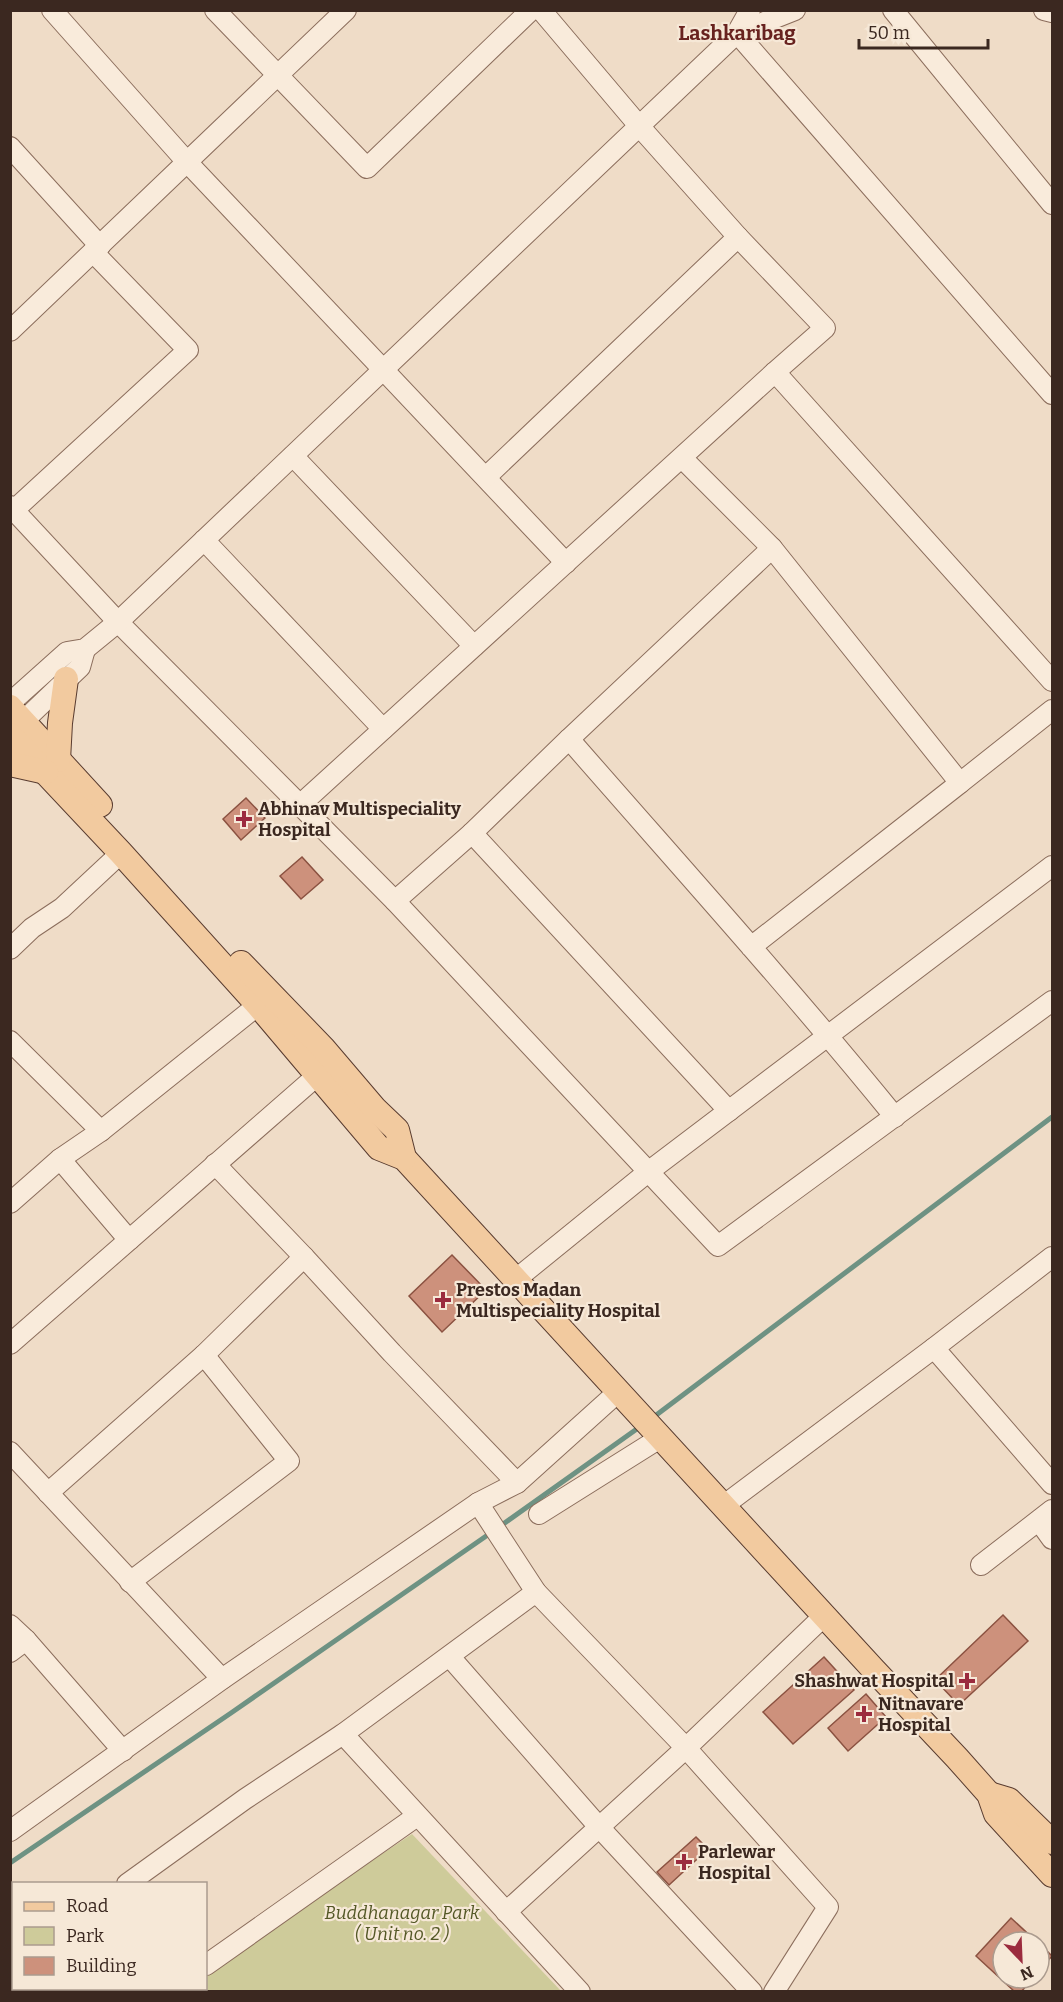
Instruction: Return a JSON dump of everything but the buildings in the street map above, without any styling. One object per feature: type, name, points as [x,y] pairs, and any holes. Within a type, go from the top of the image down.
[{"type":"main road","points":[[52,766],[66,680]]},
{"type":"main road","points":[[13,720],[122,853],[258,1005],[326,1068]]},
{"type":"main road","points":[[10,764],[52,766],[122,829],[326,1068],[380,1148],[404,1158],[989,1794],[996,1814],[1053,1875]]},
{"type":"main road","points":[[989,1794],[1010,1800],[1053,1842]]},
{"type":"street","points":[[52,10],[187,162],[566,563]]},
{"type":"street","points":[[215,10],[367,168],[531,10]]},
{"type":"street","points":[[10,331],[346,10]]},
{"type":"street","points":[[300,805],[825,328],[738,237],[640,127],[541,10]]},
{"type":"street","points":[[13,720],[67,652],[85,649],[118,622],[640,127],[737,33],[750,10]]},
{"type":"street","points":[[737,33],[795,10]]},
{"type":"street","points":[[893,10],[1053,204]]},
{"type":"street","points":[[1044,10],[1053,12]]},
{"type":"street","points":[[737,33],[1053,394]]},
{"type":"street","points":[[10,147],[96,249],[188,350],[12,508],[118,622],[395,901],[718,1246],[1053,1001]]},
{"type":"street","points":[[486,477],[738,237]]},
{"type":"street","points":[[775,372],[1053,681]]},
{"type":"street","points":[[293,456],[474,646]]},
{"type":"street","points":[[682,458],[772,548],[960,783]]},
{"type":"street","points":[[204,540],[383,729]]},
{"type":"street","points":[[395,901],[472,833],[772,548]]},
{"type":"street","points":[[13,720],[80,667],[85,649]]},
{"type":"street","points":[[751,947],[1053,710]]},
{"type":"street","points":[[569,740],[829,1036],[895,1117]]},
{"type":"street","points":[[472,833],[729,1111]]},
{"type":"street","points":[[10,948],[32,928],[62,908],[122,853]]},
{"type":"street","points":[[515,1280],[648,1172],[1053,866]]},
{"type":"street","points":[[10,1203],[60,1160],[101,1131],[258,1005]]},
{"type":"street","points":[[10,1041],[101,1131]]},
{"type":"street","points":[[10,1344],[326,1068]]},
{"type":"street","points":[[60,1160],[129,1240]]},
{"type":"street","points":[[215,1164],[517,1483]]},
{"type":"street","points":[[48,1493],[204,1355],[304,1257]]},
{"type":"street","points":[[723,1506],[1053,1257]]},
{"type":"street","points":[[934,1348],[1053,1484]]},
{"type":"street","points":[[130,1582],[289,1461],[204,1355]]},
{"type":"street","points":[[10,1831],[222,1679],[517,1483],[626,1401]]},
{"type":"street","points":[[539,1514],[659,1436]]},
{"type":"street","points":[[10,1452],[222,1679]]},
{"type":"street","points":[[481,1508],[536,1592],[686,1748],[828,1907],[774,1992]]},
{"type":"street","points":[[981,1565],[1046,1516],[1053,1539]]},
{"type":"street","points":[[130,1882],[245,1799],[343,1734],[536,1592]]},
{"type":"street","points":[[506,1912],[686,1748],[824,1616]]},
{"type":"street","points":[[10,1625],[26,1640],[123,1751]]},
{"type":"street","points":[[10,1652],[26,1640]]},
{"type":"street","points":[[450,1657],[599,1827],[752,1992]]},
{"type":"street","points":[[343,1734],[580,1992]]},
{"type":"street","points":[[207,1964],[417,1816]]},
{"type":"green space","name":"Buddhanagar Park ( Unit no. 2 )","points":[[412,1834],[561,1991],[175,1992],[178,1990],[207,1990],[207,1970]]},
{"type":"waterway","points":[[651,1419],[1052,1117]]},
{"type":"waterway","points":[[499,1527],[641,1426]]},
{"type":"waterway","points":[[10,1863],[492,1532]]},
{"type":"place","name":"Abhinav Multispeciality Hospital","points":[[244,819]]},
{"type":"place","name":"Prestos Madan Multispeciality Hospital","points":[[443,1300]]},
{"type":"place","name":"Shashwat Hospital","points":[[967,1681]]},
{"type":"place","name":"Nitnavare Hospital","points":[[864,1714]]},
{"type":"place","name":"Parlewar Hospital","points":[[684,1862]]},
{"type":"district","name":"Lashkaribag","points":[[737,33]]}]
